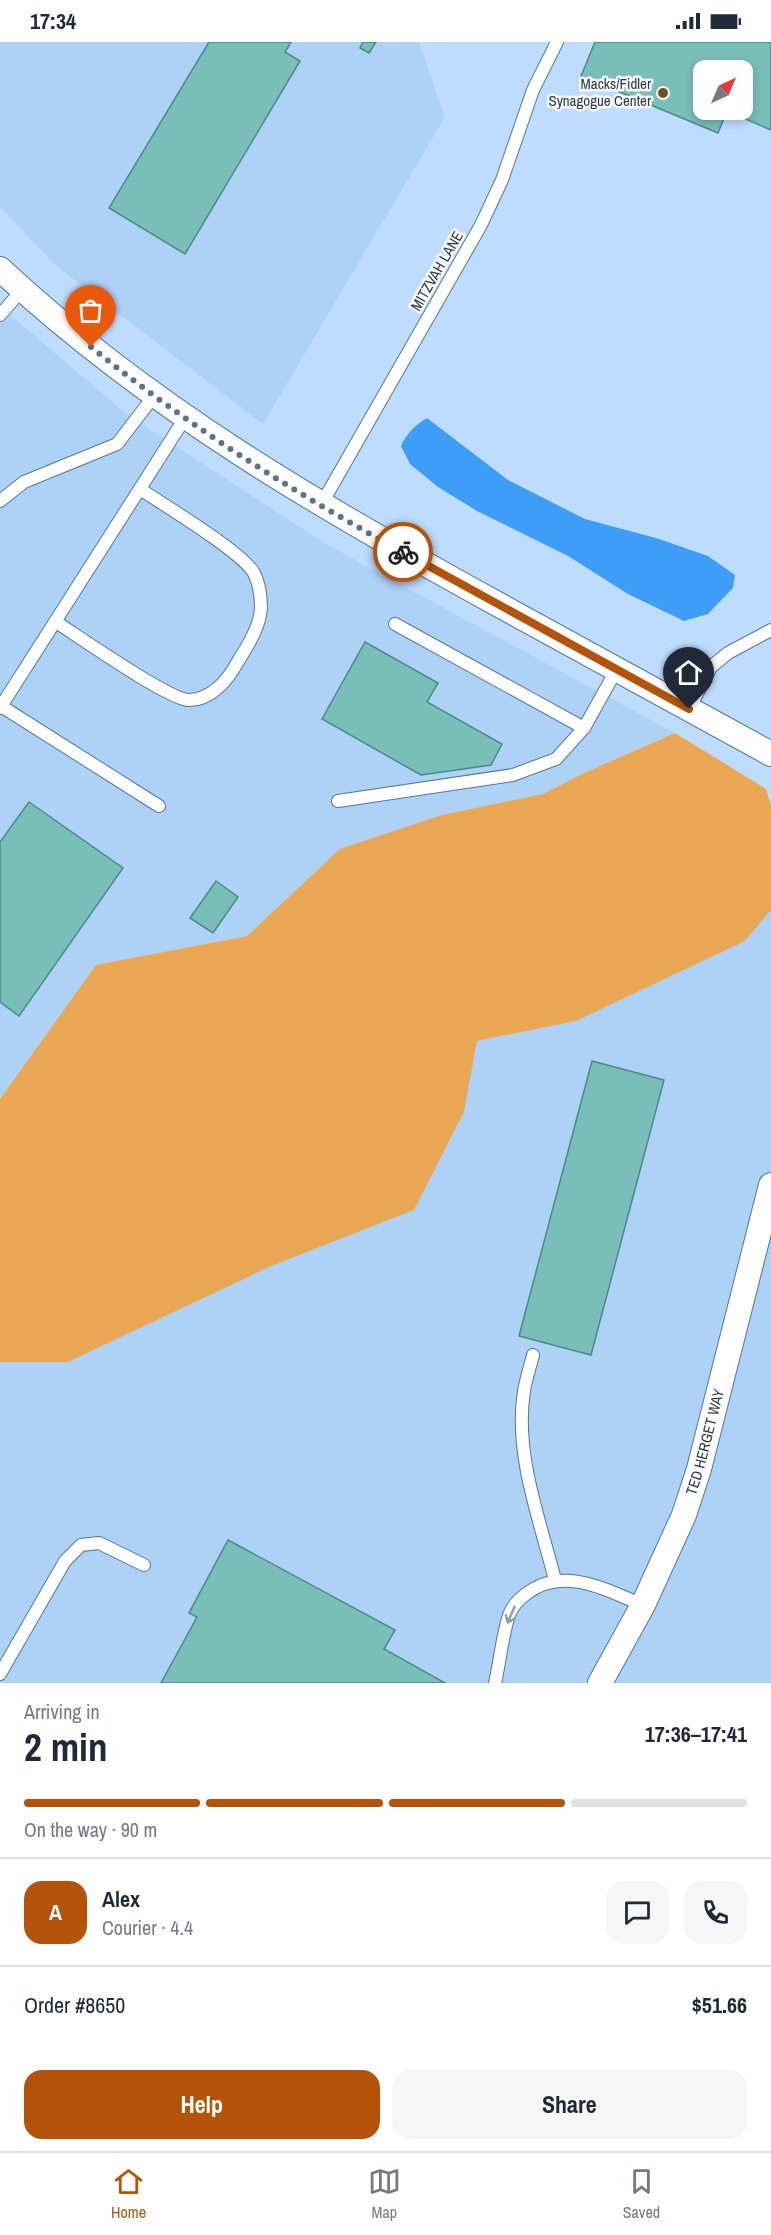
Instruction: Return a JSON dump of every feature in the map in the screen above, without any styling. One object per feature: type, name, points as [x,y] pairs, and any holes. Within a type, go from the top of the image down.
[{"type":"street","points":[[0,269],[22,290],[154,396],[321,505],[771,754]]},
{"type":"street","name":"TED HERGET WAY","points":[[600,1683],[643,1605],[684,1515],[699,1469],[771,1185]]},
{"type":"lane","name":"MITZVAH LANE","points":[[321,505],[481,225],[502,180],[533,90],[557,42]]},
{"type":"lane","points":[[0,315],[22,290]]},
{"type":"lane","points":[[0,501],[24,482],[117,444],[154,396]]},
{"type":"lane","points":[[159,806],[1,707],[185,418]]},
{"type":"lane","points":[[56,622],[164,690],[188,700],[206,696],[223,684],[236,665],[255,631],[261,611],[260,592],[253,572],[236,555],[140,489]]},
{"type":"lane","points":[[395,624],[584,728]]},
{"type":"lane","points":[[689,709],[711,667],[728,653],[771,630]]},
{"type":"lane","points":[[338,801],[513,775],[556,759],[584,728],[617,669]]},
{"type":"lane","points":[[533,1355],[524,1391],[522,1434],[528,1476],[555,1580]]},
{"type":"lane","points":[[0,1674],[64,1561],[81,1545],[99,1543],[144,1565]]},
{"type":"lane","points":[[495,1683],[510,1614],[520,1598],[536,1586],[555,1580],[585,1582],[643,1605]]},
{"type":"shaded area","points":[[0,42],[419,42],[445,117],[263,424],[55,265],[0,207]]},
{"type":"shaded area","points":[[0,306],[128,415],[326,544],[675,733],[543,794],[442,815],[284,902],[247,936],[96,965],[0,1099]]},
{"type":"shaded area","points":[[675,733],[766,789],[771,805],[771,910],[745,941],[576,1021],[477,1041],[464,1112],[414,1210],[269,1267],[68,1362],[0,1362],[0,1099],[96,965],[247,936],[340,849],[442,815],[543,794]]},
{"type":"shaded area","points":[[771,910],[771,1683],[0,1683],[0,1362],[68,1362],[269,1267],[414,1210],[464,1112],[477,1041],[576,1021],[745,941]]},
{"type":"water","points":[[427,418],[508,480],[585,519],[656,538],[708,556],[735,575],[733,588],[708,614],[684,621],[628,594],[568,556],[477,511],[438,487],[410,464],[401,446],[412,430]]},
{"type":"building","points":[[209,42],[291,42],[285,52],[300,61],[185,254],[109,208]]},
{"type":"building","points":[[363,42],[376,42],[369,53],[360,48]]},
{"type":"building","name":"Macks/Fidler Synagogue Center","points":[[595,42],[771,42],[771,130],[748,120],[753,120],[753,60],[693,60],[693,120],[723,120],[718,133],[581,76]]},
{"type":"building","points":[[365,642],[438,683],[427,702],[502,744],[491,765],[421,775],[322,719]]},
{"type":"building","points":[[29,802],[123,868],[19,1016],[0,1002],[0,842]]},
{"type":"building","points":[[216,881],[238,897],[213,933],[190,918]]},
{"type":"building","points":[[592,1061],[664,1080],[591,1355],[519,1336]]},
{"type":"building","points":[[228,1540],[395,1630],[384,1649],[445,1683],[161,1683],[197,1617],[189,1613]]},
{"type":"way so far","points":[[91,347],[154,396],[222,442],[289,485],[403,552]]},
{"type":"place","name":"Macks/Fidler Synagogue Center","points":[[663,93]]},
{"type":"route","points":[[403,552],[689,709]]}]
